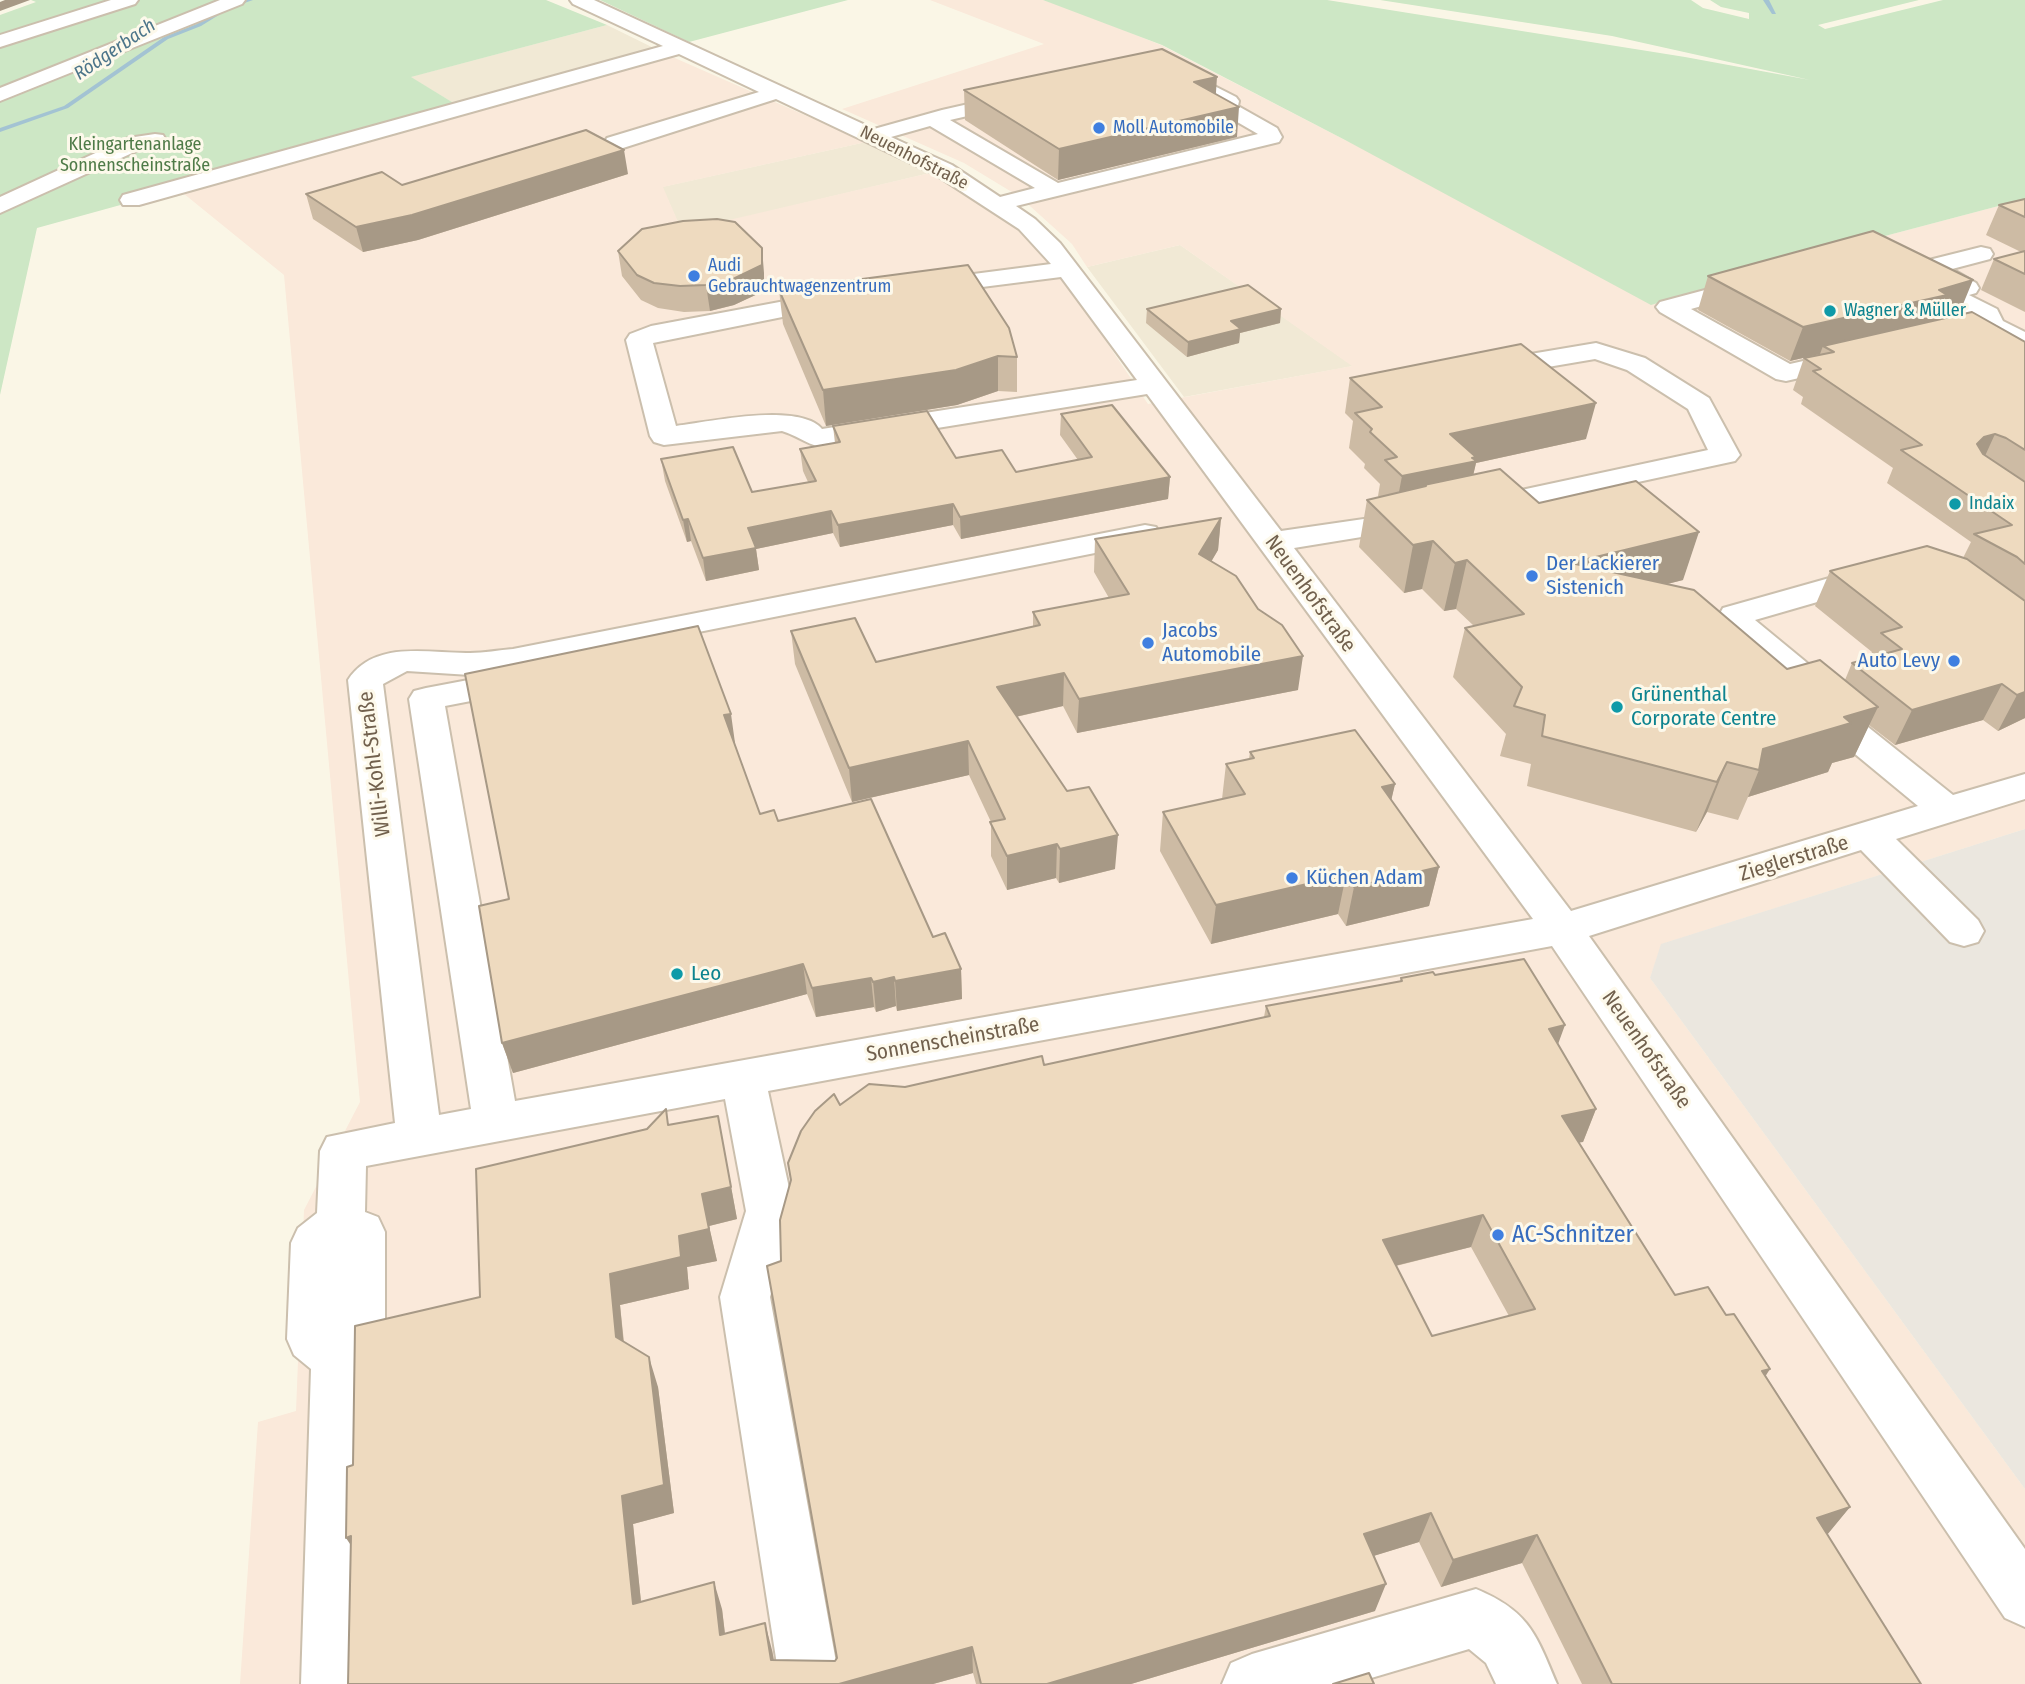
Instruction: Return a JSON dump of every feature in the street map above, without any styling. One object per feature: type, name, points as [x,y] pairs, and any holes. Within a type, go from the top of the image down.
[{"type":"street","points":[[0,41],[129,0]]},
{"type":"street","points":[[0,95],[158,32],[163,27],[236,0]]},
{"type":"street","name":"Neuenhofstraße","points":[[579,0],[944,170],[998,204],[1052,248],[1154,385],[1237,516],[1272,542],[1562,929],[2025,1598]]},
{"type":"street","points":[[94,13],[163,27]]},
{"type":"street","points":[[131,200],[681,47]]},
{"type":"street","points":[[998,204],[1271,137],[1270,132],[1227,108],[1229,101],[1172,71],[1151,69]]},
{"type":"street","points":[[615,144],[779,92]]},
{"type":"street","points":[[873,136],[1031,96]]},
{"type":"street","points":[[933,119],[1054,190]]},
{"type":"street","points":[[0,206],[136,143],[155,140]]},
{"type":"street","points":[[1981,254],[1934,266],[1951,280],[2025,317]]},
{"type":"street","points":[[1888,265],[1988,313],[1993,325],[2025,342]]},
{"type":"street","points":[[908,290],[1067,269]]},
{"type":"street","points":[[1773,278],[1669,307],[1786,373],[1876,352]]},
{"type":"street","points":[[854,297],[800,304],[651,334],[639,340],[664,436],[782,423],[807,429],[820,438],[1154,385]]},
{"type":"street","points":[[1941,337],[1993,325]]},
{"type":"street","points":[[1272,542],[1403,523],[1725,455],[1699,404],[1636,364],[1596,351],[1462,374]]},
{"type":"street","points":[[496,1122],[426,699],[809,624],[812,600],[1168,530]]},
{"type":"street","points":[[1907,567],[1735,615],[1734,619],[1811,684],[1810,696],[1815,703],[1946,810]]},
{"type":"street","name":"Willi-Kohl-Straße","points":[[419,1136],[365,680],[387,665],[416,658],[469,664],[513,659],[812,600]]},
{"type":"street","name":"Zieglerstraße","points":[[1562,929],[2025,786]]},
{"type":"street","points":[[1869,835],[1964,931]]},
{"type":"street","name":"Sonnenscheinstraße","points":[[331,1684],[337,1358],[313,1339],[315,1243],[341,1223],[343,1151],[1562,929]]},
{"type":"street","points":[[743,1078],[770,1211],[745,1297],[810,1684]]},
{"type":"street","points":[[1252,1684],[1476,1618],[1507,1642],[1527,1684]]},
{"type":"shaded area","points":[[930,0],[1043,0],[1066,7],[1161,45],[1347,141],[1866,241],[2025,199],[2025,829],[1662,944],[1650,978],[2025,1489],[2025,1684],[240,1684],[258,1422],[296,1411],[304,1210],[360,1102],[284,275],[178,189],[668,55],[866,142],[663,187],[682,231],[930,173],[987,206],[1023,232],[1059,271],[1148,404],[1352,366],[1180,245],[1087,267],[1072,244],[1020,197],[964,163],[842,109],[1044,44]]},
{"type":"shaded area","points":[[607,25],[668,55],[465,110],[410,77]]},
{"type":"shaded area","points":[[866,142],[930,173],[682,232],[662,187]]},
{"type":"shaded area","points":[[1180,245],[1353,366],[1184,397],[1087,267]]},
{"type":"shaded area","points":[[2025,829],[2025,1489],[1650,978],[1661,944]]},
{"type":"green space","name":"Kleingartenanlage Sonnenscheinstraße","points":[[31,0],[546,0],[607,25],[411,77],[465,110],[37,228],[0,395],[0,15],[36,2]]},
{"type":"green space","points":[[600,0],[848,0],[689,42]]},
{"type":"green space","points":[[1043,0],[1327,0],[1685,57],[1810,80],[1612,36],[1380,0],[1691,0],[1703,8],[1749,19],[1749,13],[1721,7],[1710,0],[1919,0],[1818,25],[1825,29],[1943,0],[2025,0],[2025,199],[1866,241],[1651,305],[1162,45]]},
{"type":"building","points":[[1162,49],[1217,77],[1194,82],[1239,107],[1059,149],[964,90]]},
{"type":"building","points":[[586,130],[624,150],[412,215],[356,227],[306,194],[382,172],[402,185]]},
{"type":"building","points":[[2025,199],[2025,217],[1999,205]]},
{"type":"building","points":[[717,219],[735,222],[762,248],[762,265],[731,280],[680,286],[654,283],[637,275],[618,251],[642,229],[683,221]]},
{"type":"building","points":[[1873,231],[1973,280],[1939,290],[1947,295],[1803,327],[1708,276]]},
{"type":"building","points":[[2025,251],[2025,274],[1994,259]]},
{"type":"building","points":[[968,265],[1009,328],[1017,357],[998,356],[956,370],[823,390],[779,290]]},
{"type":"building","points":[[1248,285],[1281,309],[1231,321],[1241,329],[1188,342],[1147,309]]},
{"type":"building","points":[[1972,312],[2025,342],[2025,450],[1995,434],[1984,437],[1977,444],[1983,454],[2025,482],[2025,564],[1974,534],[2012,525],[1901,450],[1922,445],[1813,371],[1821,369],[1804,358],[1834,352],[1823,346]]},
{"type":"building","points":[[1521,344],[1596,403],[1450,434],[1476,457],[1472,458],[1477,461],[1402,476],[1385,460],[1397,457],[1370,432],[1372,429],[1355,413],[1382,407],[1350,378]]},
{"type":"building","points":[[1112,405],[1170,477],[960,517],[953,504],[838,525],[831,511],[748,528],[756,548],[703,558],[688,519],[683,520],[661,459],[733,447],[752,492],[816,481],[800,449],[840,442],[833,426],[927,411],[956,458],[1002,450],[1016,472],[1092,457],[1061,414]]},
{"type":"building","points":[[1500,469],[1539,503],[1636,481],[1699,532],[1571,563],[1694,590],[1787,669],[1820,660],[1878,707],[1844,717],[1851,723],[1763,749],[1759,770],[1727,762],[1717,782],[1542,736],[1545,715],[1514,706],[1522,687],[1465,628],[1524,614],[1467,560],[1455,563],[1433,541],[1413,545],[1367,500]]},
{"type":"building","points":[[1221,518],[1199,554],[1236,576],[1258,609],[1282,625],[1303,656],[1079,699],[1064,673],[997,687],[1067,791],[1089,787],[1118,835],[1060,849],[1057,844],[1007,856],[990,822],[1005,819],[968,741],[849,768],[791,631],[855,618],[876,662],[1040,625],[1033,612],[1129,594],[1095,539]]},
{"type":"building","points":[[1927,546],[1967,559],[2025,601],[2025,692],[2017,695],[2002,684],[1912,710],[1852,663],[1902,649],[1881,633],[1902,627],[1830,571]]},
{"type":"building","points":[[698,626],[731,714],[724,715],[760,814],[774,810],[778,821],[871,799],[933,937],[945,933],[961,969],[895,981],[894,977],[873,982],[871,978],[812,988],[803,964],[502,1043],[479,906],[509,899],[465,674]]},
{"type":"building","name":"Küchen Adam","points":[[1355,730],[1395,784],[1382,787],[1439,867],[1354,887],[1346,875],[1216,905],[1163,812],[1245,794],[1226,764],[1254,758],[1250,752]]},
{"type":"building","points":[[1524,959],[1565,1025],[1549,1029],[1596,1109],[1562,1116],[1675,1295],[1708,1287],[1726,1315],[1734,1314],[1770,1369],[1762,1371],[1850,1507],[1817,1518],[1921,1684],[1612,1684],[1537,1535],[1453,1560],[1431,1513],[1364,1534],[1386,1584],[1047,1684],[981,1684],[972,1647],[839,1684],[348,1684],[351,1536],[346,1538],[347,1467],[353,1465],[355,1326],[480,1297],[476,1169],[647,1129],[666,1109],[668,1125],[718,1116],[731,1187],[702,1194],[709,1229],[679,1236],[681,1257],[610,1274],[616,1337],[649,1357],[664,1485],[622,1496],[633,1604],[714,1582],[720,1635],[765,1623],[771,1660],[835,1661],[837,1658],[767,1266],[781,1261],[780,1220],[791,1180],[788,1163],[801,1131],[815,1111],[834,1094],[840,1105],[869,1084],[905,1087],[1042,1056],[1044,1065],[1270,1016],[1266,1006],[1402,981],[1401,978],[1433,972],[1435,975]],"holes":[[[1483,1215],[1535,1309],[1432,1336],[1383,1240]]]},
{"type":"building","points":[[1369,1673],[1374,1684],[1333,1684]]},
{"type":"waterway","name":"Rödgerbach","points":[[0,130],[66,107],[166,38],[199,25],[228,7],[250,0]]},
{"type":"waterway","points":[[1766,0],[1774,13]]},
{"type":"place","name":"Moll Automobile","points":[[1099,128]]},
{"type":"place","name":"Audi Gebrauchtwagenzentrum","points":[[694,276]]},
{"type":"place","name":"Wagner & Müller","points":[[1830,311]]},
{"type":"place","name":"Indaix","points":[[1955,504]]},
{"type":"place","name":"Der Lackierer Sistenich","points":[[1532,576]]},
{"type":"place","name":"Jacobs Automobile","points":[[1148,643]]},
{"type":"place","name":"Auto Levy","points":[[1954,661]]},
{"type":"place","name":"Grünenthal Corporate Centre","points":[[1617,707]]},
{"type":"place","name":"Küchen Adam","points":[[1292,878]]},
{"type":"place","name":"Leo","points":[[677,974]]},
{"type":"place","name":"AC-Schnitzer","points":[[1498,1235]]}]
